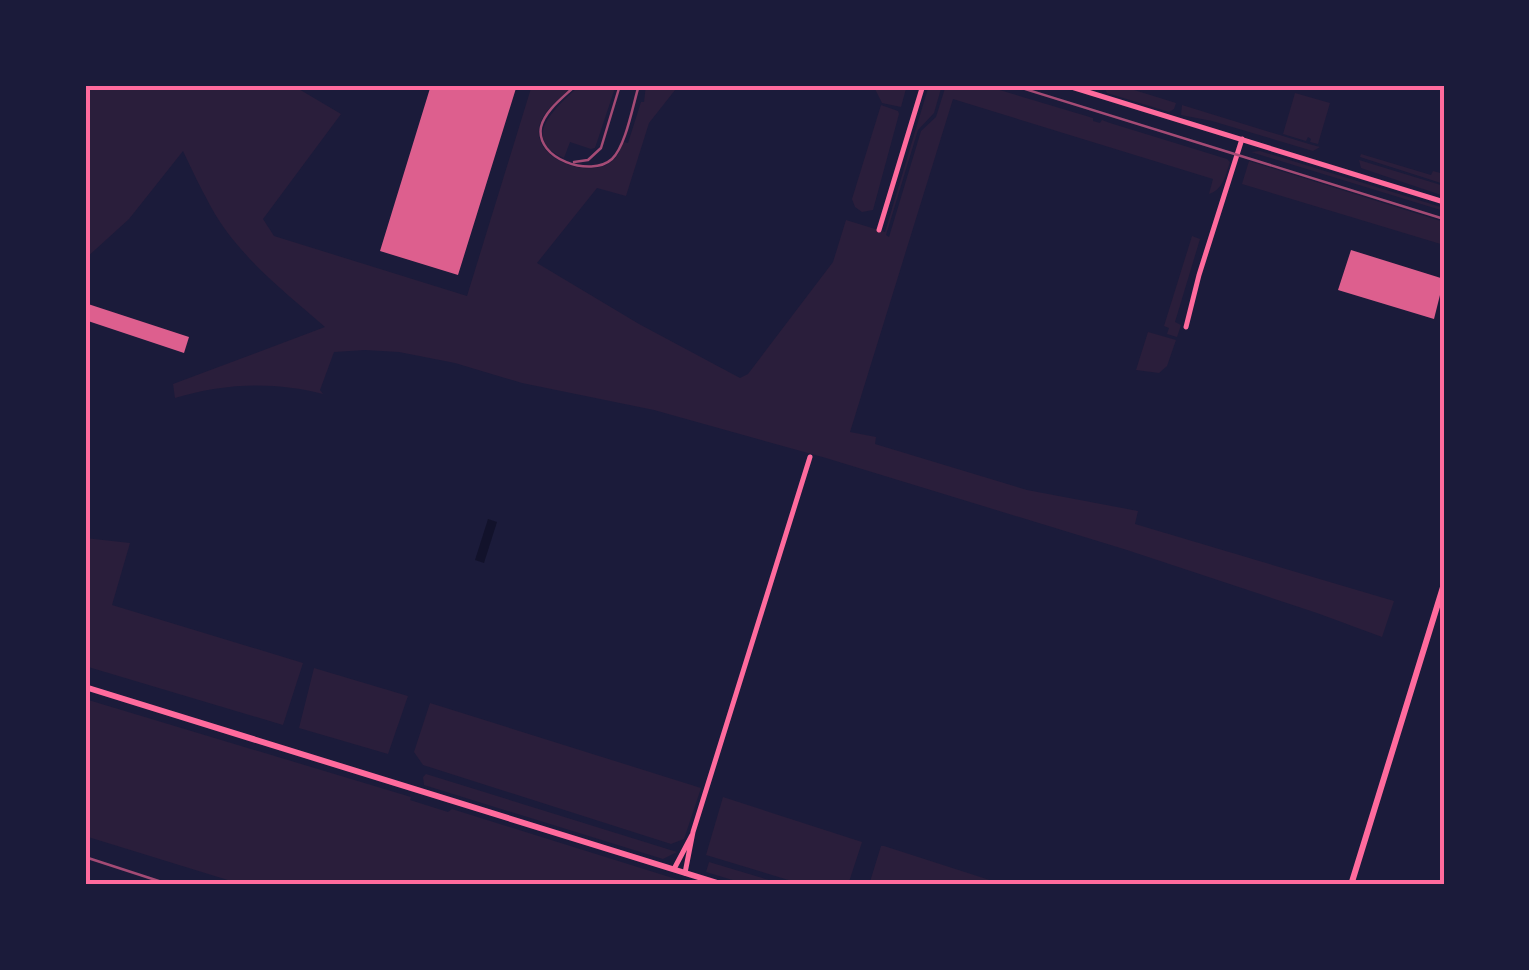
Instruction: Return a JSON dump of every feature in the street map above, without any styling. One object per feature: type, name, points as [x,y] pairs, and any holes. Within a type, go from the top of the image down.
[{"type":"main road","points":[[1351,885],[1444,584]]},
{"type":"main road","points":[[85,687],[724,885]]},
{"type":"street","points":[[878,230],[923,85]]},
{"type":"street","points":[[1065,85],[1444,202]]},
{"type":"street","points":[[1186,326],[1242,140]]},
{"type":"street","points":[[685,873],[693,832],[810,458]]},
{"type":"street","points":[[674,870],[693,832]]},
{"type":"shaded area","points":[[85,85],[292,85],[341,114],[263,219],[274,236],[467,296],[532,85],[574,85],[544,115],[540,139],[554,157],[590,168],[611,162],[623,142],[628,143],[644,102],[646,85],[679,85],[649,123],[626,196],[597,188],[537,263],[740,378],[748,374],[833,262],[846,220],[885,232],[929,85],[942,85],[934,113],[918,130],[886,235],[889,237],[921,131],[936,117],[946,85],[983,85],[1227,159],[1230,162],[1223,181],[1209,194],[1213,179],[953,99],[850,432],[876,437],[875,444],[1027,490],[1138,511],[1135,524],[1394,601],[1382,637],[1127,550],[826,458],[654,410],[522,383],[455,363],[399,352],[334,352],[320,390],[323,394],[249,386],[175,398],[173,384],[325,327],[234,241],[211,207],[183,151],[129,219],[85,259]]},
{"type":"shaded area","points":[[580,85],[616,85],[595,148],[570,142],[564,158],[550,150],[543,131],[553,112]]},
{"type":"shaded area","points":[[873,85],[907,85],[901,107],[882,103]]},
{"type":"shaded area","points":[[1103,85],[1118,85],[1176,103],[1169,112],[1107,93]]},
{"type":"shaded area","points":[[1295,93],[1330,103],[1318,144],[1308,137],[1306,141],[1283,134]]},
{"type":"shaded area","points":[[881,105],[899,114],[873,210],[862,212],[852,199]]},
{"type":"shaded area","points":[[1182,105],[1320,147],[1313,151],[1181,115]]},
{"type":"shaded area","points":[[1260,151],[1444,208],[1444,211],[1251,152]]},
{"type":"shaded area","points":[[1361,154],[1431,175],[1433,171],[1444,174],[1444,184],[1360,157]]},
{"type":"shaded area","points":[[1359,160],[1444,186],[1444,196],[1361,168]]},
{"type":"shaded area","points":[[1249,161],[1444,222],[1444,245],[1242,184]]},
{"type":"shaded area","points":[[1192,236],[1200,239],[1175,322],[1181,325],[1177,337],[1167,334],[1169,328],[1164,326]]},
{"type":"shaded area","points":[[1148,332],[1176,340],[1167,366],[1159,373],[1136,370]]},
{"type":"shaded area","points":[[488,519],[497,522],[484,563],[475,560]]},
{"type":"shaded area","points":[[85,538],[130,543],[112,605],[303,663],[283,725],[85,666]]},
{"type":"shaded area","points":[[314,668],[408,696],[388,754],[299,728]]},
{"type":"shaded area","points":[[85,699],[695,885],[244,885],[85,836]]},
{"type":"shaded area","points":[[430,703],[701,788],[684,839],[671,844],[423,765],[414,752]]},
{"type":"shaded area","points":[[426,774],[677,852],[663,859],[424,785]]},
{"type":"shaded area","points":[[723,797],[862,842],[848,885],[805,885],[706,855]]},
{"type":"shaded area","points":[[884,846],[1005,885],[869,885]]},
{"type":"shaded area","points":[[709,862],[780,885],[749,885],[706,872]]},
{"type":"building","points":[[431,85],[517,85],[458,275],[380,251]]},
{"type":"building","points":[[1351,250],[1444,279],[1434,319],[1338,290]]},
{"type":"building","points":[[85,303],[189,337],[184,353],[85,320]]},
{"type":"tram line","points":[[576,85],[547,115],[541,138],[555,156],[591,167],[603,164],[617,153],[639,85]]},
{"type":"tram line","points":[[574,162],[588,160],[601,148],[620,85]]},
{"type":"tram line","points":[[1012,85],[1444,219]]},
{"type":"railway","points":[[85,857],[171,885]]}]
